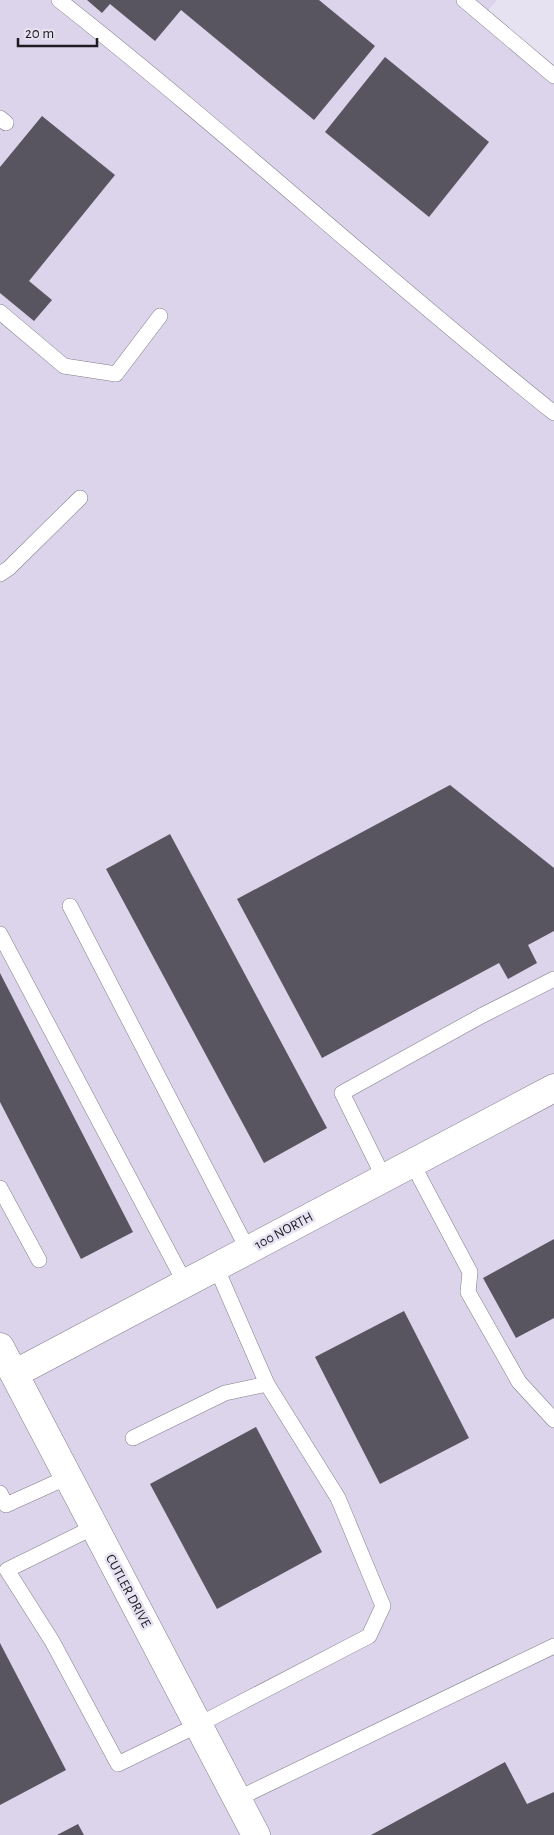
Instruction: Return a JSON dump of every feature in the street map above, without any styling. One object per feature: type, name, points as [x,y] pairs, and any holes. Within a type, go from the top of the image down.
[{"type":"street","name":"100 NORTH","points":[[14,1374],[554,1088]]},
{"type":"street","name":"CUTLER DRIVE","points":[[0,1347],[256,1835]]},
{"type":"lane","points":[[59,0],[137,62],[482,356],[554,413]]},
{"type":"lane","points":[[464,0],[554,76]]},
{"type":"lane","points":[[0,312],[64,366],[116,374],[160,316]]},
{"type":"lane","points":[[0,574],[9,568],[80,498]]},
{"type":"lane","points":[[70,906],[248,1250]]},
{"type":"lane","points":[[0,934],[185,1283]]},
{"type":"lane","points":[[384,1178],[342,1093],[481,1016],[554,979]]},
{"type":"lane","points":[[412,1163],[470,1272],[468,1292],[519,1382],[554,1420]]},
{"type":"lane","points":[[0,1188],[5,1208],[38,1260]]},
{"type":"lane","points":[[94,1526],[7,1570],[52,1641],[118,1764],[198,1725],[369,1636],[383,1606],[338,1498],[267,1384],[216,1267]]},
{"type":"lane","points":[[133,1438],[225,1393],[267,1384]]},
{"type":"lane","points":[[0,1493],[6,1506],[68,1477]]},
{"type":"lane","points":[[237,1799],[554,1646]]},
{"type":"shaded area","points":[[0,0],[497,0],[483,16],[554,74],[554,1835],[0,1835]]},
{"type":"building","points":[[87,0],[319,0],[375,46],[314,120],[181,10],[155,41],[110,4],[102,13]]},
{"type":"building","points":[[385,57],[489,142],[429,217],[325,132]]},
{"type":"building","points":[[42,116],[115,175],[29,281],[52,300],[34,321],[0,293],[0,167]]},
{"type":"building","points":[[450,785],[554,868],[554,931],[528,945],[537,963],[508,979],[499,963],[322,1058],[237,899]]},
{"type":"building","points":[[170,834],[327,1128],[264,1163],[106,869]]},
{"type":"building","points":[[0,973],[133,1232],[81,1259],[0,1102]]},
{"type":"building","points":[[554,1239],[554,1318],[516,1338],[483,1278]]},
{"type":"building","points":[[404,1311],[469,1438],[380,1484],[315,1357]]},
{"type":"building","points":[[256,1427],[322,1552],[217,1609],[150,1484]]},
{"type":"building","points":[[0,1643],[66,1770],[0,1805]]},
{"type":"building","points":[[505,1762],[527,1804],[554,1792],[554,1835],[371,1835]]},
{"type":"building","points":[[78,1824],[84,1835],[57,1835]]}]
